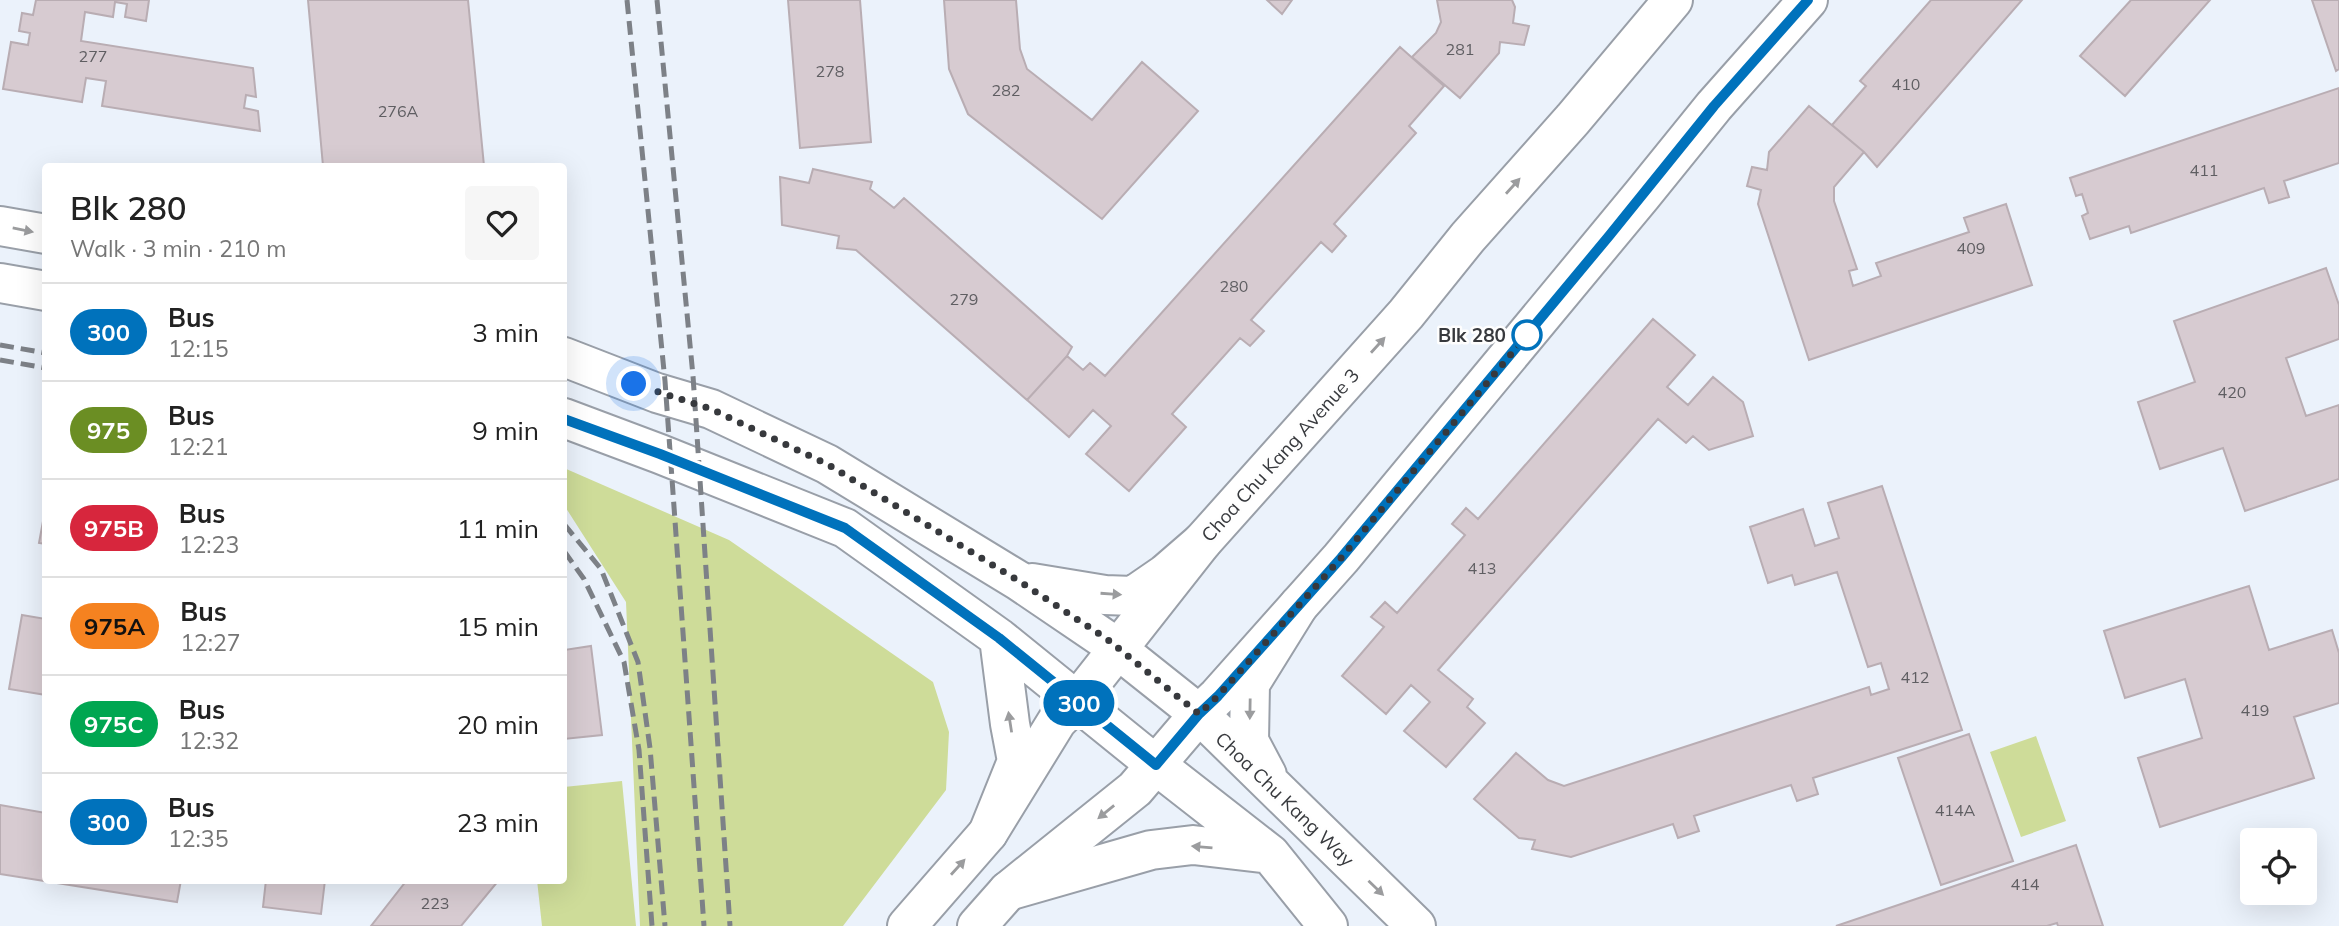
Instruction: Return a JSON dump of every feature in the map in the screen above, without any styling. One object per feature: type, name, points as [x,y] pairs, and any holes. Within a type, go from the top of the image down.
[{"type":"main road","name":"Choa Chu Kang Avenue 3","points":[[907,926],[988,833],[1057,721],[1077,701],[1202,542],[1406,314],[1468,237],[1573,119],[1673,0]]},
{"type":"main road","points":[[977,926],[1008,891],[1135,789],[1441,440],[1714,106],[1808,0]]},
{"type":"main road","points":[[0,226],[42,233]]},
{"type":"main road","points":[[0,283],[42,290]]},
{"type":"main road","name":"Choa Chu Kang Way","points":[[567,358],[657,393],[711,409],[827,464],[1019,581],[1119,649],[1199,714],[1416,926]]},
{"type":"main road","points":[[567,419],[845,528],[999,638],[1270,854],[1328,926]]},
{"type":"main road","points":[[1019,581],[1105,595],[1133,596],[1165,574],[1202,542]]},
{"type":"main road","points":[[1275,789],[1249,741],[1251,684],[1299,605]]},
{"type":"main road","points":[[988,833],[1017,761],[999,638]]},
{"type":"main road","points":[[1008,891],[1151,850],[1193,845],[1270,854]]},
{"type":"green space","points":[[567,469],[729,540],[933,682],[949,732],[946,790],[843,926],[640,926],[626,602],[567,510]]},
{"type":"green space","points":[[2036,736],[2066,821],[2021,837],[1990,752]]},
{"type":"green space","points":[[622,781],[636,926],[542,926],[537,884],[567,884],[567,787]]},
{"type":"building","points":[[36,0],[149,0],[146,21],[125,17],[127,4],[115,2],[113,17],[85,12],[81,41],[253,68],[256,97],[246,95],[244,108],[258,111],[260,131],[102,106],[106,81],[86,78],[82,102],[3,89],[11,42],[28,45],[30,33],[19,31],[22,13],[33,15]]},
{"type":"building","points":[[308,0],[468,0],[484,163],[323,163]]},
{"type":"building","points":[[788,0],[860,0],[871,142],[800,148]]},
{"type":"building","points":[[944,0],[1016,0],[1020,49],[1027,69],[1092,120],[1142,62],[1198,111],[1102,219],[968,114],[949,69]]},
{"type":"building","points":[[1267,0],[1292,0],[1282,14]]},
{"type":"building","points":[[1437,0],[1512,0],[1515,7],[1513,23],[1529,26],[1524,45],[1500,42],[1499,53],[1460,98],[1412,57],[1436,33],[1441,22]]},
{"type":"building","points":[[1931,0],[2022,0],[1877,167],[1832,125],[1866,86],[1860,81]]},
{"type":"building","points":[[2131,0],[2210,0],[2125,96],[2080,56]]},
{"type":"building","points":[[2312,0],[2339,0],[2339,69],[2336,71]]},
{"type":"building","points":[[1400,47],[1444,86],[1409,126],[1416,133],[1334,224],[1346,236],[1332,252],[1321,242],[1251,320],[1264,331],[1250,346],[1240,338],[1172,414],[1186,427],[1129,491],[1086,454],[1111,426],[1093,410],[1069,437],[1027,400],[1067,356],[1083,370],[1090,363],[1105,376]]},
{"type":"building","points":[[2339,88],[2339,163],[2284,181],[2289,197],[2269,203],[2264,188],[2131,233],[2129,226],[2090,239],[2082,216],[2088,213],[2082,194],[2076,196],[2070,178]]},
{"type":"building","points":[[1809,106],[1864,152],[1834,187],[1834,201],[1857,269],[1849,271],[1853,286],[1881,276],[1876,263],[1969,232],[1964,218],[2006,204],[2032,285],[1809,360],[1758,204],[1761,190],[1747,186],[1752,167],[1767,170],[1769,152]]},
{"type":"building","points":[[813,169],[872,182],[870,189],[894,208],[904,198],[1072,347],[1067,356],[1027,400],[856,250],[837,248],[839,236],[782,225],[780,177],[809,183]]},
{"type":"building","points":[[2326,268],[2339,305],[2339,339],[2286,358],[2306,416],[2339,405],[2339,479],[2245,511],[2223,448],[2160,469],[2138,402],[2195,382],[2174,321]]},
{"type":"building","points":[[1653,319],[1695,355],[1667,387],[1688,405],[1713,377],[1743,402],[1753,436],[1709,450],[1693,436],[1686,443],[1658,419],[1438,670],[1473,699],[1467,707],[1485,723],[1446,767],[1404,731],[1430,702],[1411,685],[1386,714],[1342,676],[1384,627],[1371,617],[1385,602],[1397,613],[1465,535],[1452,524],[1466,508],[1478,519]]},
{"type":"building","points":[[1882,486],[1962,730],[1813,778],[1818,794],[1797,801],[1791,785],[1694,816],[1699,831],[1678,838],[1673,824],[1571,857],[1532,849],[1535,840],[1519,838],[1474,799],[1516,753],[1548,780],[1564,786],[1869,687],[1871,695],[1889,689],[1881,663],[1868,667],[1837,572],[1795,585],[1792,575],[1768,583],[1750,527],[1803,509],[1815,546],[1839,538],[1828,503]]},
{"type":"building","points":[[2249,586],[2269,650],[2332,630],[2339,653],[2339,703],[2294,717],[2314,778],[2160,827],[2138,758],[2202,738],[2185,679],[2125,698],[2104,631]]},
{"type":"building","points":[[22,615],[42,618],[42,694],[9,689]]},
{"type":"building","points":[[591,646],[602,735],[567,739],[567,650]]},
{"type":"building","points":[[1969,734],[2013,861],[1941,885],[1898,758]]},
{"type":"building","points":[[0,805],[42,812],[42,881],[0,874]]},
{"type":"building","points":[[2076,845],[2103,926],[2058,926],[2057,923],[2047,926],[1836,926]]},
{"type":"building","points":[[63,884],[180,884],[177,902]]},
{"type":"building","points":[[266,884],[325,884],[321,914],[263,907]]},
{"type":"building","points":[[404,884],[496,884],[461,926],[371,926]]},
{"type":"railway","points":[[627,0],[665,381],[704,926]]},
{"type":"railway","points":[[657,0],[693,376],[730,926]]},
{"type":"railway","points":[[0,345],[42,352]]},
{"type":"railway","points":[[0,360],[42,367]]},
{"type":"railway","points":[[567,528],[601,569],[638,662],[650,748],[665,926]]},
{"type":"railway","points":[[567,555],[584,579],[624,662],[639,750],[652,926]]},
{"type":"bus line","name":"300","points":[[567,420],[845,528],[999,638],[1156,765],[1341,558],[1714,106],[1808,0]]},
{"type":"place","name":"Blk 280","points":[[1527,335]]},
{"type":"route","points":[[634,384],[711,409],[827,464],[1019,581],[1107,639],[1199,714],[1341,558],[1527,335]]}]
